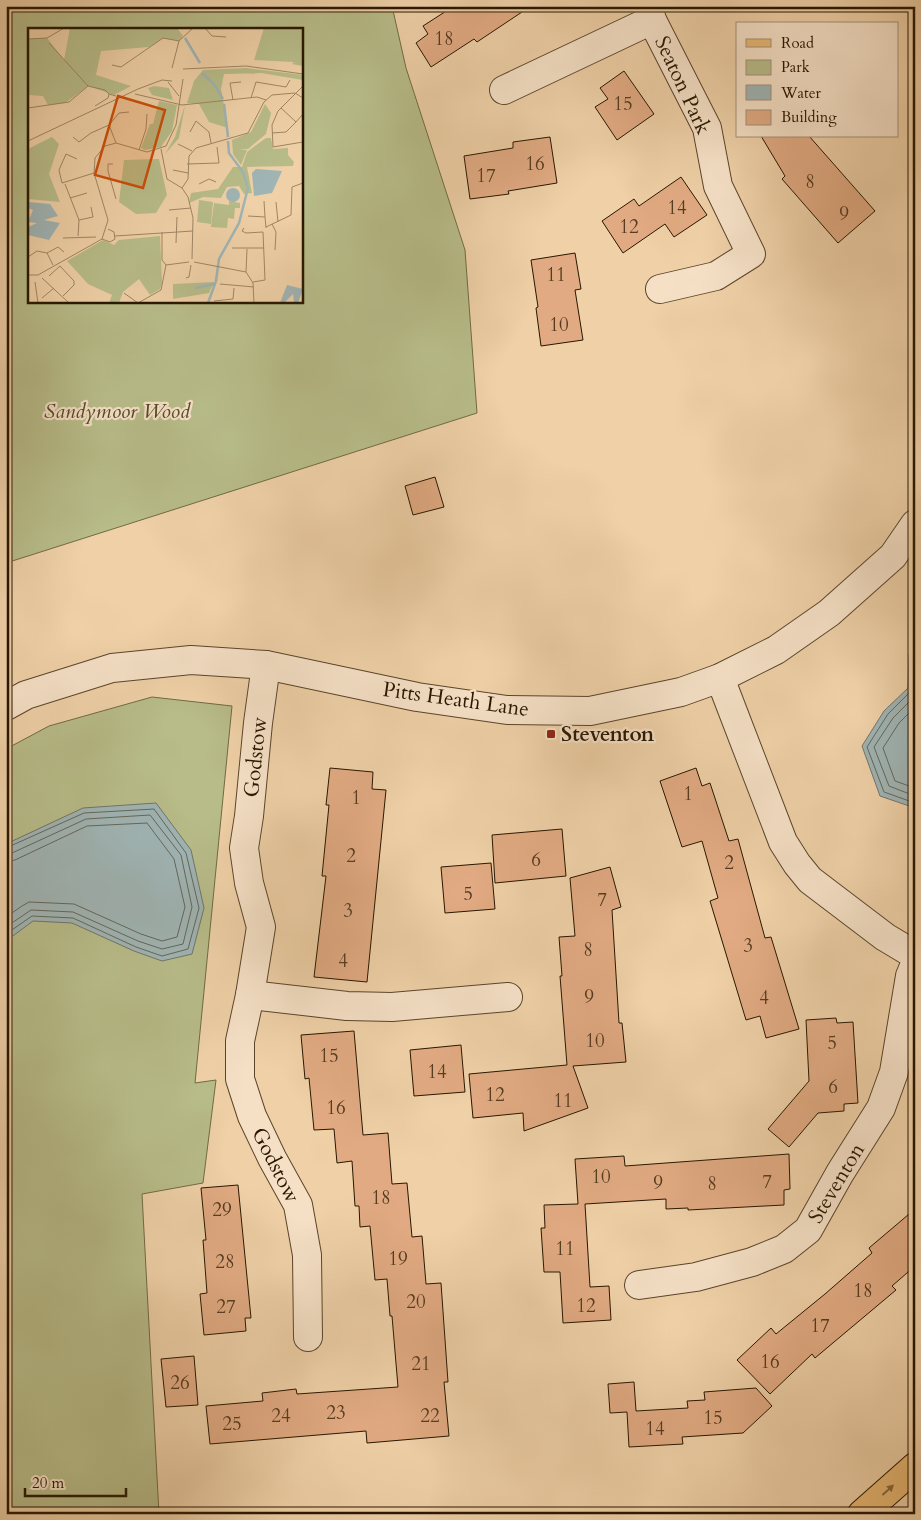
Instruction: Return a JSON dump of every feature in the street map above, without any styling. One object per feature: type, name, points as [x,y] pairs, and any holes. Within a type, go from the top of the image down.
[{"type":"main road","points":[[862,1514],[915,1467]]},
{"type":"street","name":"Seaton Park","points":[[504,90],[650,13],[707,128],[718,186],[751,254],[716,276],[660,289]]},
{"type":"street","name":"Pitts Heath Lane","points":[[6,706],[26,695],[112,668],[191,660],[266,665],[417,697],[507,710],[590,711],[681,692],[720,678],[776,650],[829,614],[893,556],[915,524]]},
{"type":"street","name":"Godstow","points":[[266,665],[244,848],[249,883],[261,927],[250,995],[240,1041],[240,1079],[252,1116],[272,1158],[298,1205],[307,1255],[308,1337]]},
{"type":"street","points":[[720,678],[783,842],[797,864],[810,880],[885,936],[915,955]]},
{"type":"street","name":"Steventon","points":[[638,1285],[696,1277],[752,1262],[784,1249],[808,1230],[840,1173],[881,1108],[894,1072],[910,976],[915,964]]},
{"type":"street","points":[[250,995],[347,1006],[392,1007],[508,997]]},
{"type":"green space","name":"Sandymoor Wood","points":[[6,6],[392,6],[406,68],[465,250],[477,413],[6,563]]},
{"type":"green space","points":[[152,697],[232,706],[195,1083],[216,1080],[203,1183],[142,1194],[159,1514],[6,1514],[6,749],[49,726]]},
{"type":"water","points":[[915,652],[915,808],[880,796],[862,746],[884,711],[908,688],[909,654]]},
{"type":"water","points":[[156,803],[191,850],[204,908],[192,954],[162,961],[134,951],[72,923],[33,921],[6,941],[6,844],[83,808]]},
{"type":"building","points":[[454,6],[531,6],[477,42],[474,39],[431,67],[416,43],[428,34],[423,26]]},
{"type":"building","points":[[624,71],[654,114],[617,140],[595,107],[608,99],[600,88]]},
{"type":"building","points":[[550,137],[557,183],[508,191],[509,194],[470,199],[464,156],[513,148],[513,142]]},
{"type":"building","points":[[762,138],[811,138],[875,211],[838,243],[782,179],[785,176]]},
{"type":"building","points":[[681,177],[707,215],[674,237],[665,224],[623,253],[602,221],[634,199],[639,206]]},
{"type":"building","points":[[575,253],[581,289],[575,290],[583,340],[541,346],[536,308],[538,307],[531,260]]},
{"type":"building","points":[[435,477],[444,507],[413,515],[405,486]]},
{"type":"building","points":[[330,768],[373,772],[372,789],[386,790],[367,982],[314,977],[326,876],[322,876],[329,805],[326,805]]},
{"type":"building","points":[[696,768],[702,786],[710,783],[729,841],[738,839],[765,938],[771,937],[799,1029],[766,1038],[760,1016],[746,1020],[710,901],[718,898],[702,841],[682,847],[660,781]]},
{"type":"building","points":[[562,829],[566,876],[495,883],[492,835]]},
{"type":"building","points":[[491,863],[495,909],[445,913],[441,867]]},
{"type":"building","points":[[610,867],[621,907],[612,910],[619,1023],[622,1023],[626,1062],[573,1066],[588,1108],[524,1131],[523,1113],[473,1118],[469,1074],[567,1065],[559,937],[575,936],[570,878]]},
{"type":"building","points":[[836,1018],[837,1023],[853,1022],[858,1103],[844,1104],[844,1111],[818,1113],[789,1147],[768,1129],[809,1081],[806,1020]]},
{"type":"building","points":[[354,1031],[363,1135],[388,1133],[392,1184],[407,1183],[412,1237],[422,1236],[426,1284],[441,1283],[448,1382],[444,1382],[449,1436],[367,1443],[366,1431],[210,1444],[206,1406],[263,1401],[262,1393],[296,1389],[297,1394],[398,1387],[387,1279],[375,1280],[370,1226],[360,1227],[359,1206],[355,1206],[352,1161],[337,1163],[334,1129],[314,1130],[309,1078],[305,1079],[301,1035]]},
{"type":"building","points":[[461,1045],[465,1092],[414,1096],[410,1050]]},
{"type":"building","points":[[789,1154],[790,1189],[784,1190],[784,1205],[688,1210],[688,1208],[666,1209],[666,1199],[585,1204],[590,1287],[609,1286],[611,1320],[563,1323],[560,1272],[544,1272],[541,1228],[545,1228],[544,1205],[578,1204],[575,1159],[624,1156],[625,1166]]},
{"type":"building","points":[[238,1185],[251,1318],[245,1318],[246,1331],[204,1335],[200,1294],[207,1293],[203,1240],[206,1240],[201,1188]]},
{"type":"building","points":[[915,1209],[915,1266],[892,1286],[896,1290],[815,1358],[812,1354],[770,1394],[737,1360],[771,1328],[776,1334],[825,1294],[872,1253],[869,1248]]},
{"type":"building","points":[[194,1356],[198,1405],[166,1407],[161,1359]]},
{"type":"building","points":[[634,1382],[636,1411],[688,1408],[687,1401],[705,1400],[704,1392],[756,1388],[772,1406],[743,1433],[682,1437],[683,1444],[629,1447],[627,1412],[610,1413],[608,1384]]},
{"type":"place","name":"Steventon","points":[[551,734]]}]
